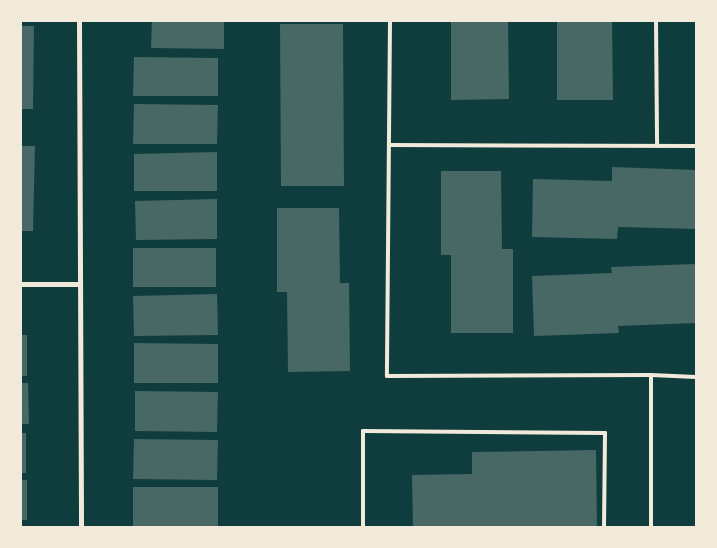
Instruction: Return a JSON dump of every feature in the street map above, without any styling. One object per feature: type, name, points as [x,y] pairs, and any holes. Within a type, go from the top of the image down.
[{"type":"street","points":[[78,21],[81,527]]},
{"type":"street","points":[[21,284],[80,284]]},
{"type":"lane","points":[[390,21],[387,376],[651,375],[696,377]]},
{"type":"lane","points":[[656,21],[657,146]]},
{"type":"lane","points":[[389,145],[696,146]]},
{"type":"lane","points":[[651,375],[651,527]]},
{"type":"lane","points":[[362,527],[362,431],[605,433],[604,527]]},
{"type":"building","points":[[152,21],[224,21],[224,49],[151,48]]},
{"type":"building","points":[[451,21],[508,21],[509,99],[451,100]]},
{"type":"building","points":[[557,21],[612,21],[613,100],[557,100]]},
{"type":"building","points":[[280,24],[343,24],[344,186],[281,186]]},
{"type":"building","points":[[21,26],[34,26],[33,109],[21,109]]},
{"type":"building","points":[[134,57],[218,58],[218,96],[133,96]]},
{"type":"building","points":[[134,104],[218,105],[217,144],[133,144]]},
{"type":"building","points":[[21,146],[35,146],[33,231],[21,231]]},
{"type":"building","points":[[217,152],[217,191],[134,191],[134,154]]},
{"type":"building","points":[[612,167],[696,170],[696,229],[618,227],[617,239],[532,237],[533,179],[612,181]]},
{"type":"building","points":[[441,171],[501,171],[502,249],[513,249],[513,333],[451,333],[451,255],[441,255]]},
{"type":"building","points":[[217,199],[217,239],[136,240],[135,201]]},
{"type":"building","points":[[277,208],[339,208],[340,283],[349,283],[350,371],[288,372],[287,292],[277,292]]},
{"type":"building","points":[[133,248],[216,248],[216,287],[133,287]]},
{"type":"building","points":[[696,264],[696,323],[618,326],[619,333],[534,336],[532,276],[612,273],[611,267]]},
{"type":"building","points":[[217,294],[218,335],[134,336],[133,296]]},
{"type":"building","points":[[21,335],[27,335],[27,376],[21,376]]},
{"type":"building","points":[[134,343],[218,344],[218,383],[134,383]]},
{"type":"building","points":[[21,383],[28,383],[29,424],[21,424]]},
{"type":"building","points":[[135,391],[218,392],[217,432],[135,431]]},
{"type":"building","points":[[21,433],[26,433],[26,473],[21,473]]},
{"type":"building","points":[[134,439],[218,440],[217,480],[133,479]]},
{"type":"building","points":[[596,450],[597,527],[413,527],[412,475],[472,474],[472,452]]},
{"type":"building","points":[[21,480],[27,480],[27,520],[21,520]]},
{"type":"building","points":[[133,487],[218,487],[218,527],[133,527]]}]
